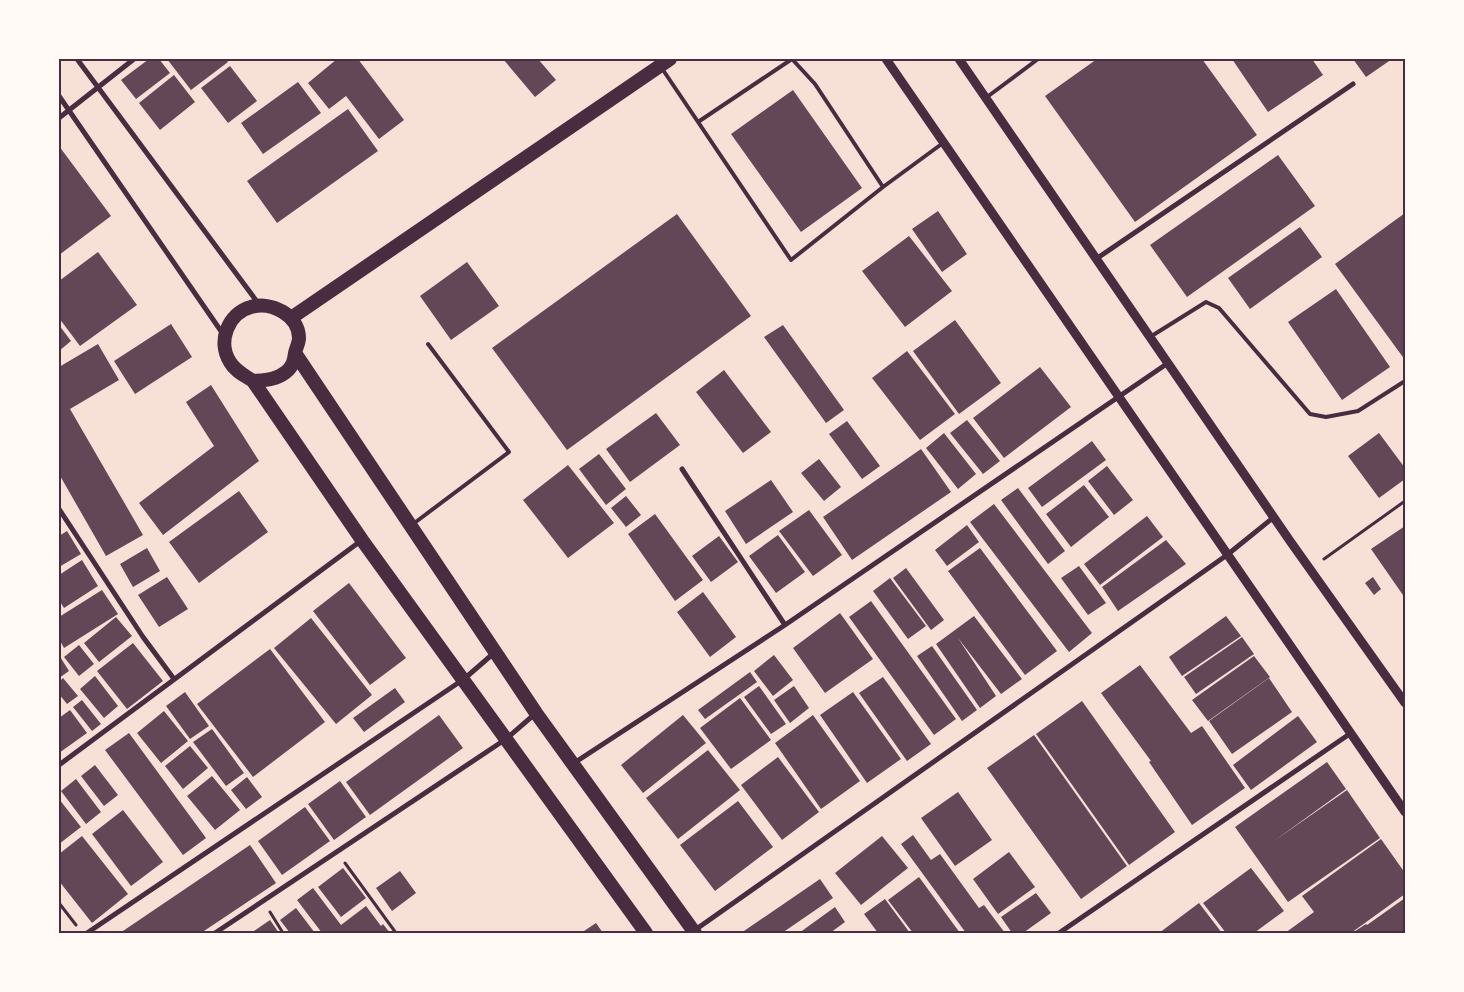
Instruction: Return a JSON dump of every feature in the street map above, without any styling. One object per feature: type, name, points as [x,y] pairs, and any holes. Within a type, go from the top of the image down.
[{"type":"highway","points":[[291,318],[665,62]]},
{"type":"highway","points":[[253,381],[274,379],[286,372],[295,361],[295,352],[300,338],[291,318],[276,308],[259,305],[250,307],[240,311],[233,318],[225,336],[225,349],[229,361],[237,371],[253,381],[362,540],[646,933]]},
{"type":"highway","points":[[295,352],[536,713],[694,932]]},
{"type":"street","points":[[76,59],[259,305]]},
{"type":"street","points":[[59,118],[134,59]]},
{"type":"street","points":[[886,59],[942,143],[1405,812]]},
{"type":"street","points":[[959,59],[1274,517],[1405,703]]},
{"type":"street","points":[[1096,258],[1353,84]]},
{"type":"street","points":[[59,96],[225,336]]},
{"type":"street","points":[[574,764],[785,626],[1168,363]]},
{"type":"street","points":[[682,469],[785,626]]},
{"type":"street","points":[[59,509],[143,637],[174,679]]},
{"type":"street","points":[[694,932],[1227,555],[1274,517]]},
{"type":"street","points":[[59,766],[362,540]]},
{"type":"street","points":[[87,933],[464,679],[495,653]]},
{"type":"street","points":[[215,933],[506,739],[536,713]]},
{"type":"street","points":[[1059,933],[1351,733]]},
{"type":"lane","points":[[985,98],[1038,59]]},
{"type":"lane","points":[[698,122],[792,60],[814,84],[883,187]]},
{"type":"lane","points":[[665,62],[698,122],[791,260],[942,143]]},
{"type":"lane","points":[[1150,337],[1206,302],[1219,308],[1310,414],[1326,417],[1358,411],[1405,381]]},
{"type":"lane","points":[[411,526],[509,452],[428,344]]},
{"type":"path","points":[[1311,568],[1405,500]]},
{"type":"path","points":[[337,851],[396,933]]},
{"type":"path","points":[[263,902],[282,933]]},
{"type":"path","points":[[59,903],[76,926]]},
{"type":"building","points":[[149,59],[159,59],[170,73],[136,99],[121,80]]},
{"type":"building","points":[[167,59],[226,59],[228,62],[191,90]]},
{"type":"building","points":[[337,59],[358,59],[404,120],[379,139],[346,96],[329,109],[308,83]]},
{"type":"building","points":[[503,59],[538,59],[556,80],[535,97]]},
{"type":"building","points":[[1097,59],[1202,59],[1257,135],[1135,222],[1045,96]]},
{"type":"building","points":[[1232,59],[1312,59],[1323,75],[1268,112]]},
{"type":"building","points":[[1353,59],[1392,59],[1366,77]]},
{"type":"building","points":[[230,66],[257,101],[228,123],[201,88]]},
{"type":"building","points":[[174,75],[195,102],[160,130],[139,103]]},
{"type":"building","points":[[298,82],[321,113],[263,154],[241,123]]},
{"type":"building","points":[[793,90],[862,188],[801,232],[731,134]]},
{"type":"building","points":[[348,109],[378,151],[277,223],[247,181]]},
{"type":"building","points":[[59,146],[111,216],[59,255]]},
{"type":"building","points":[[1278,155],[1315,206],[1187,297],[1150,245]]},
{"type":"building","points":[[938,211],[967,254],[942,272],[912,229]]},
{"type":"building","points":[[1405,213],[1405,360],[1335,264]]},
{"type":"building","points":[[677,214],[751,316],[567,450],[492,348]]},
{"type":"building","points":[[1300,227],[1322,257],[1250,309],[1228,278]]},
{"type":"building","points":[[909,236],[952,291],[905,327],[862,271]]},
{"type":"building","points":[[98,252],[137,305],[80,346],[59,318],[59,281]]},
{"type":"building","points":[[467,262],[499,306],[451,340],[420,296]]},
{"type":"building","points":[[1336,289],[1390,367],[1342,400],[1288,322]]},
{"type":"building","points":[[955,320],[1001,383],[959,414],[913,351]]},
{"type":"building","points":[[171,324],[192,357],[135,394],[114,361]]},
{"type":"building","points":[[59,325],[71,341],[59,351]]},
{"type":"building","points":[[783,325],[844,410],[826,423],[764,337]]},
{"type":"building","points":[[98,344],[119,380],[70,409],[143,535],[106,556],[59,474],[59,367]]},
{"type":"building","points":[[907,351],[955,414],[920,440],[872,378]]},
{"type":"building","points":[[1040,367],[1071,407],[1004,458],[973,418]]},
{"type":"building","points":[[724,370],[771,432],[743,453],[696,392]]},
{"type":"building","points":[[211,385],[259,461],[163,535],[139,503],[214,446],[186,402]]},
{"type":"building","points":[[656,413],[680,445],[630,482],[606,449]]},
{"type":"building","points":[[967,420],[1000,461],[983,474],[950,433]]},
{"type":"building","points":[[847,421],[880,466],[862,479],[829,434]]},
{"type":"building","points":[[944,433],[976,474],[958,489],[926,448]]},
{"type":"building","points":[[1379,433],[1405,468],[1405,479],[1379,498],[1348,456]]},
{"type":"building","points":[[1092,441],[1106,460],[1042,507],[1028,488]]},
{"type":"building","points":[[921,449],[951,492],[852,560],[823,517]]},
{"type":"building","points":[[599,454],[626,489],[606,505],[579,469]]},
{"type":"building","points":[[819,459],[841,487],[824,501],[801,473]]},
{"type":"building","points":[[568,465],[614,523],[568,558],[523,500]]},
{"type":"building","points":[[1107,466],[1133,500],[1114,515],[1088,481]]},
{"type":"building","points":[[771,480],[793,512],[746,544],[725,511]]},
{"type":"building","points":[[1084,485],[1109,517],[1071,547],[1046,514]]},
{"type":"building","points":[[1018,488],[1065,551],[1048,564],[1001,500]]},
{"type":"building","points":[[239,491],[268,532],[199,583],[169,542]]},
{"type":"building","points":[[626,496],[641,515],[626,527],[611,508]]},
{"type":"building","points":[[994,504],[1092,633],[1069,652],[970,522]]},
{"type":"building","points":[[809,510],[842,555],[813,576],[779,531]]},
{"type":"building","points":[[655,514],[703,580],[675,601],[628,534]]},
{"type":"building","points":[[1147,516],[1163,537],[1100,585],[1084,564]]},
{"type":"building","points":[[967,525],[979,542],[947,566],[935,550]]},
{"type":"building","points":[[1405,526],[1405,598],[1371,549]]},
{"type":"building","points":[[67,531],[81,554],[59,567],[59,536]]},
{"type":"building","points":[[778,535],[805,572],[776,593],[749,556]]},
{"type":"building","points":[[719,536],[738,562],[711,582],[692,556]]},
{"type":"building","points":[[1166,540],[1186,564],[1118,611],[1102,587]]},
{"type":"building","points":[[147,548],[160,571],[133,587],[120,564]]},
{"type":"building","points":[[980,548],[1057,651],[1025,675],[948,571]]},
{"type":"building","points":[[82,560],[98,586],[64,608],[59,600],[59,575]]},
{"type":"building","points":[[1079,566],[1106,603],[1088,615],[1061,578]]},
{"type":"building","points":[[906,568],[944,620],[931,630],[893,578]]},
{"type":"building","points":[[167,577],[188,609],[159,627],[138,595]]},
{"type":"building","points":[[1373,577],[1381,589],[1374,595],[1365,583]]},
{"type":"building","points":[[890,578],[926,626],[908,639],[873,591]]},
{"type":"building","points":[[349,583],[406,658],[370,685],[313,611]]},
{"type":"building","points":[[102,590],[118,614],[64,648],[59,639],[59,617]]},
{"type":"building","points":[[703,592],[736,637],[710,657],[677,612]]},
{"type":"building","points":[[871,601],[956,719],[934,735],[849,617]]},
{"type":"building","points":[[840,613],[873,659],[825,693],[793,648]]},
{"type":"building","points":[[974,616],[1022,679],[1001,694],[958,638],[996,696],[980,708],[936,644]]},
{"type":"building","points":[[1226,616],[1241,636],[1182,676],[1169,657]]},
{"type":"building","points":[[116,617],[132,636],[99,662],[84,643]]},
{"type":"building","points":[[311,618],[372,695],[336,724],[274,648]]},
{"type":"building","points":[[1242,637],[1254,654],[1196,694],[1184,677]]},
{"type":"building","points":[[133,643],[163,681],[127,709],[97,671]]},
{"type":"building","points":[[79,645],[94,664],[79,676],[64,657]]},
{"type":"building","points":[[932,646],[977,710],[962,721],[917,656]]},
{"type":"building","points":[[270,649],[325,722],[253,777],[197,704]]},
{"type":"building","points":[[59,655],[69,671],[59,678]]},
{"type":"building","points":[[774,655],[793,680],[773,696],[754,671]]},
{"type":"building","points":[[1254,656],[1270,677],[1208,721],[1192,700]]},
{"type":"building","points":[[1140,665],[1191,733],[1202,726],[1245,788],[1192,825],[1149,762],[1151,761],[1101,693]]},
{"type":"building","points":[[750,672],[757,682],[705,719],[698,710]]},
{"type":"building","points":[[95,676],[118,706],[104,718],[80,689]]},
{"type":"building","points":[[883,677],[931,744],[907,761],[859,693]]},
{"type":"building","points":[[63,678],[78,696],[67,704],[59,694],[59,682]]},
{"type":"building","points":[[1269,678],[1292,712],[1232,754],[1209,721]]},
{"type":"building","points":[[759,686],[786,724],[771,734],[744,697]]},
{"type":"building","points":[[794,686],[809,708],[790,723],[774,700]]},
{"type":"building","points":[[395,688],[405,702],[364,732],[353,718]]},
{"type":"building","points":[[185,692],[209,726],[190,739],[166,706]]},
{"type":"building","points":[[853,692],[901,759],[867,783],[820,715]]},
{"type":"building","points":[[740,698],[771,740],[731,769],[700,728]]},
{"type":"building","points":[[82,700],[101,724],[92,731],[73,707]]},
{"type":"building","points":[[1082,701],[1175,832],[1129,865],[1036,734]]},
{"type":"building","points":[[70,710],[87,733],[59,753],[59,718]]},
{"type":"building","points":[[164,711],[188,741],[161,763],[137,733]]},
{"type":"building","points":[[439,715],[463,748],[370,815],[346,782]]},
{"type":"building","points":[[683,715],[706,743],[643,793],[621,765]]},
{"type":"building","points":[[813,715],[860,781],[821,809],[775,743]]},
{"type":"building","points":[[1298,716],[1317,742],[1251,790],[1233,765]]},
{"type":"building","points":[[212,729],[244,773],[226,786],[193,742]]},
{"type":"building","points":[[129,733],[206,838],[183,855],[105,750]]},
{"type":"building","points":[[1034,735],[1127,866],[1081,899],[987,768]]},
{"type":"building","points":[[190,746],[208,768],[183,789],[165,766]]},
{"type":"building","points":[[708,750],[740,790],[678,839],[646,798]]},
{"type":"building","points":[[778,757],[819,812],[782,840],[741,785]]},
{"type":"building","points":[[1327,762],[1346,789],[1274,841],[1347,790],[1380,838],[1288,902],[1235,827]]},
{"type":"building","points":[[95,765],[118,795],[104,806],[81,776]]},
{"type":"building","points":[[212,776],[240,810],[215,830],[187,796]]},
{"type":"building","points":[[247,777],[262,797],[246,809],[231,790]]},
{"type":"building","points":[[76,779],[101,812],[86,824],[61,791]]},
{"type":"building","points":[[340,781],[366,817],[334,840],[308,804]]},
{"type":"building","points":[[958,792],[992,840],[955,866],[921,818]]},
{"type":"building","points":[[59,799],[81,827],[59,844]]},
{"type":"building","points":[[738,801],[773,847],[715,891],[680,845]]},
{"type":"building","points":[[305,807],[330,841],[282,875],[258,841]]},
{"type":"building","points":[[123,810],[163,862],[131,886],[92,834]]},
{"type":"building","points":[[913,835],[931,860],[940,854],[979,908],[984,905],[1005,933],[966,933],[901,844]]},
{"type":"building","points":[[82,836],[128,894],[92,923],[59,881],[59,854]]},
{"type":"building","points":[[882,836],[908,868],[861,905],[835,873]]},
{"type":"building","points":[[1381,839],[1405,873],[1405,894],[1351,933],[1285,933],[1314,912],[1302,896]]},
{"type":"building","points":[[250,845],[276,883],[201,933],[120,933]]},
{"type":"building","points":[[1009,852],[1035,887],[998,914],[973,879]]},
{"type":"building","points":[[343,868],[366,898],[341,917],[318,887]]},
{"type":"building","points":[[1251,868],[1284,911],[1254,933],[1226,933],[1203,903]]},
{"type":"building","points":[[400,871],[416,893],[392,911],[376,888]]},
{"type":"building","points":[[919,877],[960,933],[913,933],[888,900]]},
{"type":"building","points":[[820,879],[833,898],[782,933],[741,933]]},
{"type":"building","points":[[313,888],[341,925],[366,906],[381,926],[383,924],[390,933],[322,933],[297,900]]},
{"type":"building","points":[[1036,893],[1051,913],[1023,933],[1012,933],[1001,917]]},
{"type":"building","points":[[1405,898],[1405,933],[1352,933],[1367,925]]},
{"type":"building","points":[[885,899],[910,933],[878,933],[864,914]]},
{"type":"building","points":[[1199,903],[1222,933],[1159,933]]},
{"type":"building","points":[[835,907],[845,922],[830,933],[799,933]]},
{"type":"building","points":[[296,908],[315,933],[290,933],[280,920]]},
{"type":"building","points":[[270,920],[279,933],[251,933]]},
{"type":"building","points":[[596,923],[603,933],[581,933]]}]
